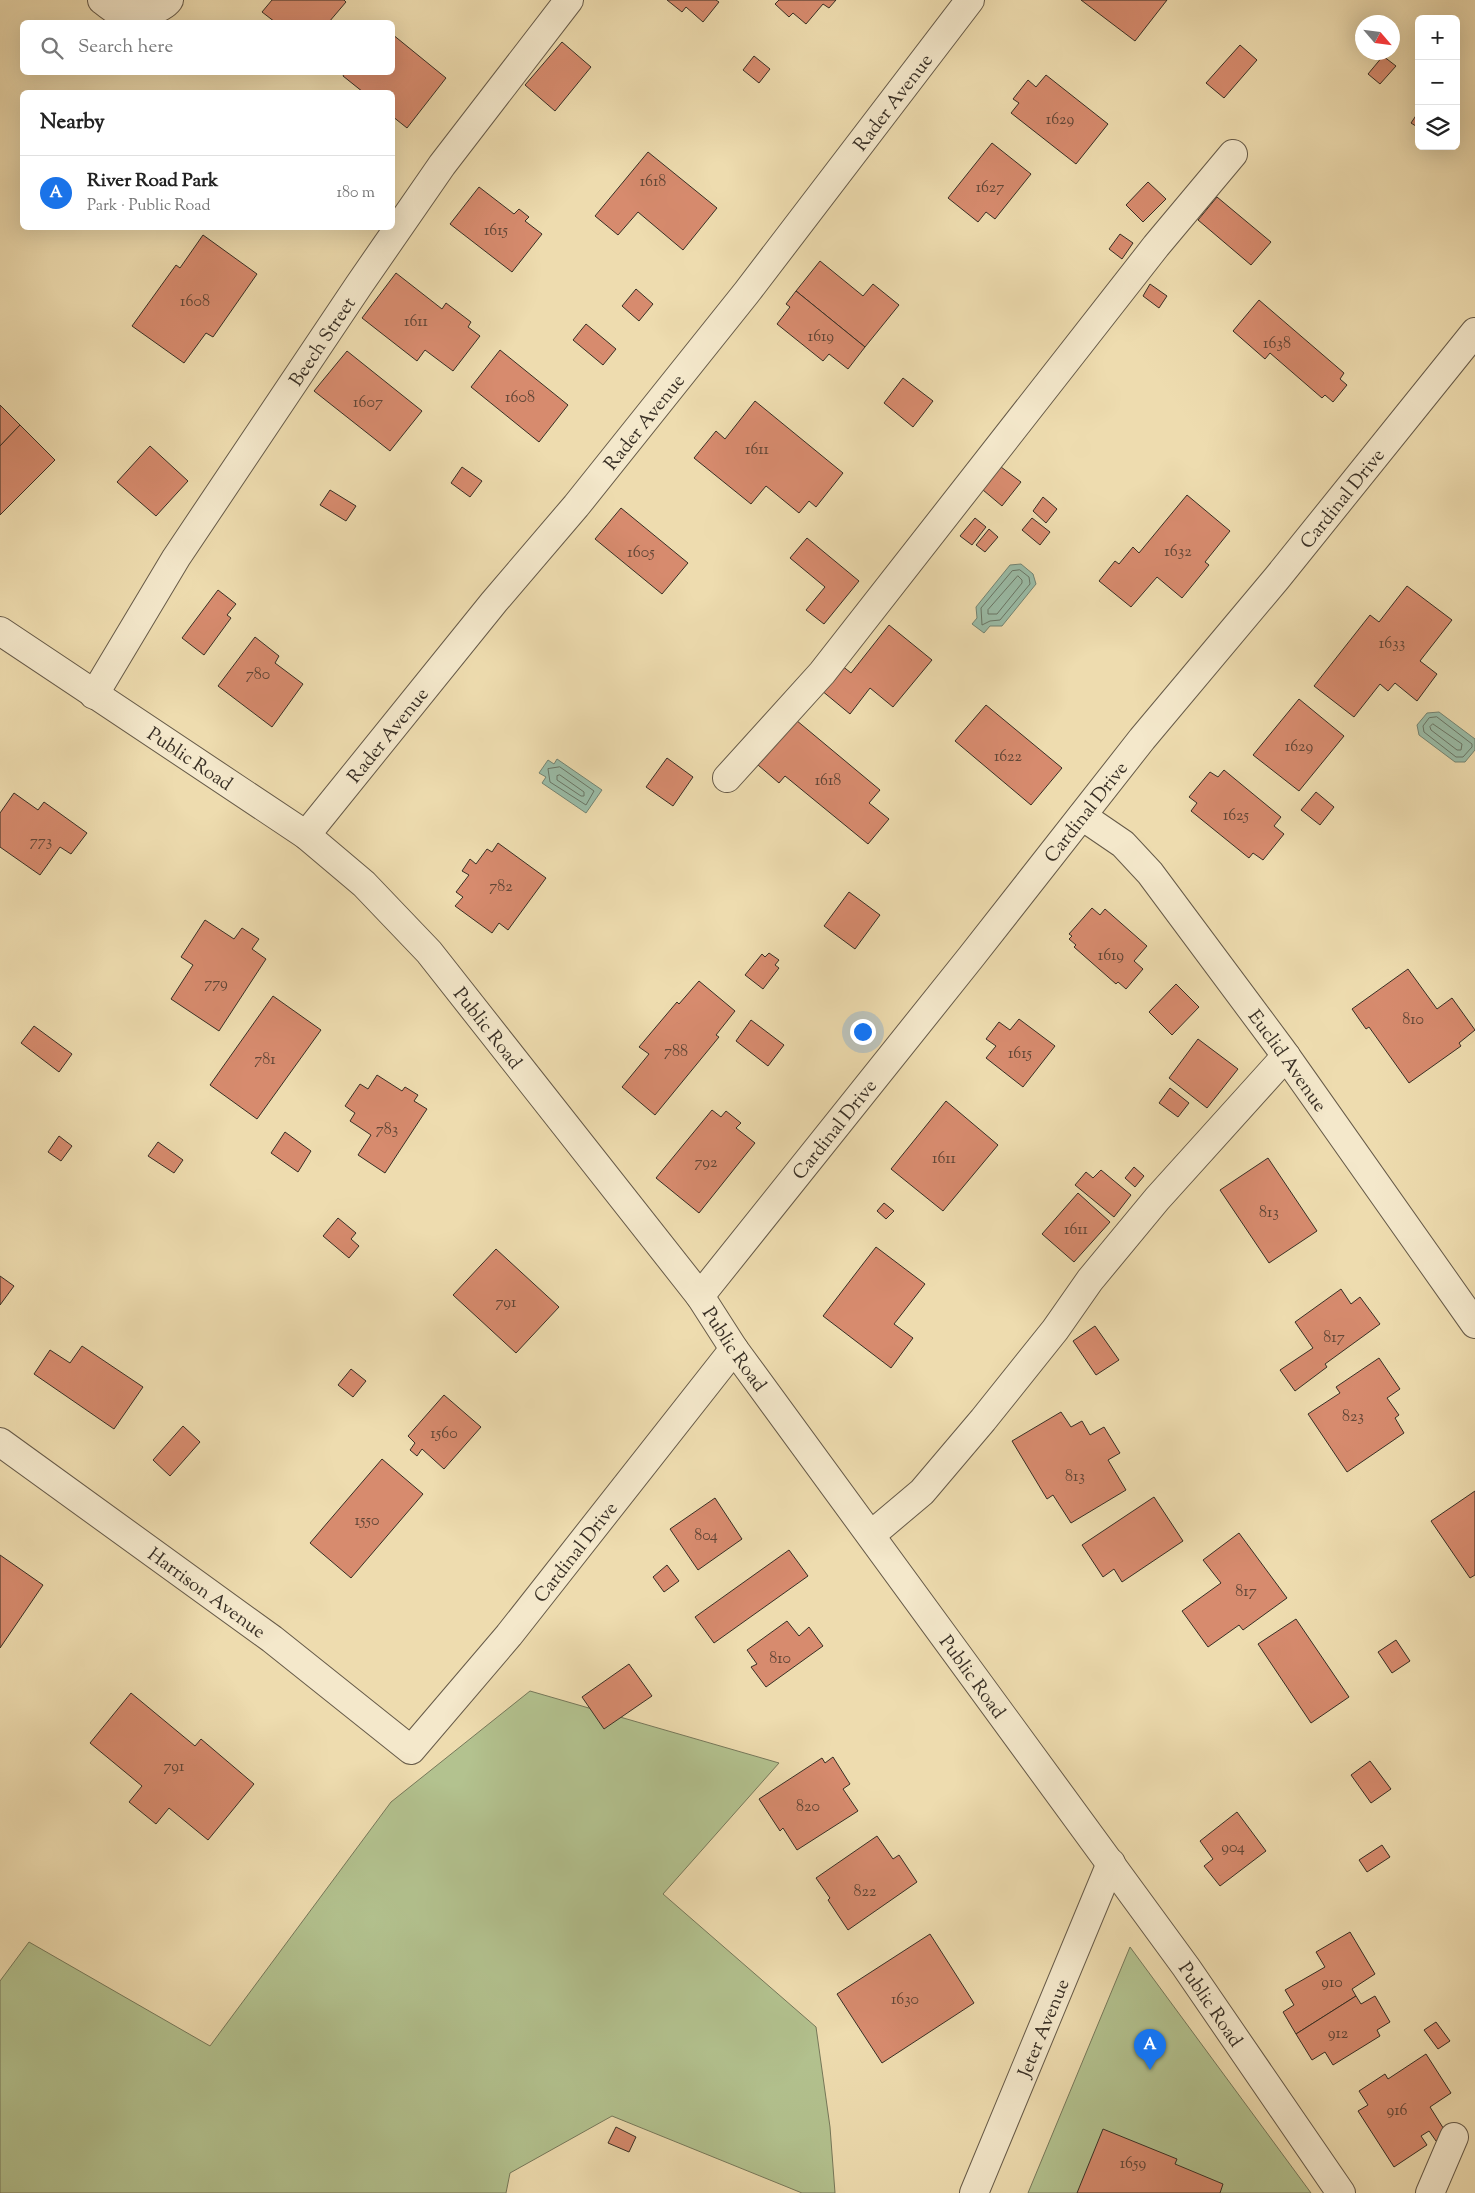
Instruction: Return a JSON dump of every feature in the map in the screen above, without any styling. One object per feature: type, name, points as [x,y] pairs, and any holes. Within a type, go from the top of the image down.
[{"type":"street","points":[[102,0],[120,12],[145,13],[167,2]]},
{"type":"street","name":"Beech Street","points":[[94,695],[176,558],[359,285],[442,165],[569,0]]},
{"type":"street","name":"Rader Avenue","points":[[306,835],[494,602],[576,506],[747,292],[970,0]]},
{"type":"street","points":[[727,778],[822,673],[1156,246],[1233,154]]},
{"type":"street","name":"Cardinal Drive","points":[[700,1296],[1142,739],[1277,578],[1475,332]]},
{"type":"street","name":"Public Road","points":[[0,631],[306,835],[364,884],[429,952],[700,1296],[734,1349],[1186,1967],[1342,2193]]},
{"type":"street","name":"Euclid Avenue","points":[[1082,816],[1123,844],[1150,873],[1286,1056],[1475,1324]]},
{"type":"street","points":[[871,1535],[922,1492],[1001,1398],[1055,1330],[1090,1280],[1157,1199],[1286,1056]]},
{"type":"street","name":"Cardinal Drive","points":[[410,1750],[508,1635],[734,1349]]},
{"type":"street","name":"Harrison Avenue","points":[[0,1442],[272,1639],[410,1750]]},
{"type":"street","name":"Jeter Avenue","points":[[974,2193],[1111,1863]]},
{"type":"street","points":[[1430,2193],[1454,2137]]},
{"type":"shaded area","points":[[530,1691],[779,1763],[663,1894],[816,2027],[830,2127],[835,2193],[802,2193],[612,2116],[510,2173],[506,2193],[0,2193],[0,1981],[29,1942],[210,2046],[391,1802]]},
{"type":"shaded area","points":[[1130,1947],[1311,2193],[1028,2193]]},
{"type":"water","points":[[1021,564],[1033,574],[1036,584],[1002,626],[990,626],[984,633],[972,624],[977,618],[976,607],[1010,565]]},
{"type":"water","points":[[1439,712],[1475,739],[1475,750],[1465,762],[1455,762],[1419,735],[1417,725],[1427,713]]},
{"type":"water","points":[[557,759],[602,790],[586,813],[542,783],[546,777],[539,773],[548,760],[554,764]]},
{"type":"building","points":[[272,0],[344,0],[346,2],[331,20],[272,20],[262,12]]},
{"type":"building","points":[[667,0],[716,0],[719,2],[703,22],[686,7],[682,12]]},
{"type":"building","points":[[779,0],[836,0],[829,8],[823,4],[806,24],[793,13],[789,17],[775,4]]},
{"type":"building","points":[[1081,0],[1167,0],[1135,41]]},
{"type":"building","points":[[395,36],[446,78],[407,128],[395,118],[395,90],[360,90],[343,76],[395,75]]},
{"type":"building","points":[[562,42],[591,67],[555,111],[525,85]]},
{"type":"building","points":[[1240,45],[1257,60],[1224,98],[1206,83]]},
{"type":"building","points":[[754,56],[770,69],[759,83],[743,70]]},
{"type":"building","points":[[1380,60],[1388,60],[1396,66],[1380,84],[1368,74]]},
{"type":"building","points":[[1046,75],[1108,124],[1076,164],[1011,113],[1019,103],[1013,99],[1028,80],[1036,87]]},
{"type":"building","points":[[1415,117],[1415,126],[1411,123]]},
{"type":"building","points":[[992,143],[1031,174],[995,219],[986,212],[978,222],[948,198]]},
{"type":"building","points":[[648,152],[717,208],[683,250],[638,212],[618,235],[595,216]]},
{"type":"building","points":[[1148,182],[1166,199],[1143,222],[1126,205]]},
{"type":"building","points":[[479,187],[514,214],[519,209],[529,217],[525,221],[542,234],[512,272],[450,224]]},
{"type":"building","points":[[1217,197],[1271,242],[1251,265],[1198,220]]},
{"type":"building","points":[[1120,234],[1133,243],[1122,259],[1109,249]]},
{"type":"building","points":[[203,235],[257,274],[213,337],[206,333],[184,363],[132,326],[176,265],[180,268]]},
{"type":"building","points":[[820,261],[863,296],[873,284],[899,305],[865,347],[796,291]]},
{"type":"building","points":[[396,273],[442,309],[446,303],[471,322],[468,327],[480,336],[453,371],[425,350],[417,361],[362,318]]},
{"type":"building","points":[[1150,284],[1167,296],[1159,308],[1143,296]]},
{"type":"building","points":[[636,289],[653,304],[639,321],[622,306]]},
{"type":"building","points":[[796,291],[865,347],[848,369],[829,354],[823,361],[777,324],[790,307],[786,304]]},
{"type":"building","points":[[1259,300],[1344,373],[1340,379],[1347,385],[1333,402],[1325,395],[1322,398],[1270,353],[1265,359],[1233,331]]},
{"type":"building","points":[[586,324],[616,349],[603,365],[573,340]]},
{"type":"building","points":[[500,350],[568,405],[539,442],[471,387]]},
{"type":"building","points":[[347,351],[422,411],[390,451],[314,391]]},
{"type":"building","points":[[903,378],[933,401],[913,427],[884,403]]},
{"type":"building","points":[[755,401],[843,473],[816,507],[809,501],[799,513],[766,486],[751,504],[694,458],[716,431],[725,439]]},
{"type":"building","points":[[0,405],[20,425],[0,446]]},
{"type":"building","points":[[20,425],[55,460],[0,515],[0,446]]},
{"type":"building","points":[[150,446],[188,481],[156,516],[117,482]]},
{"type":"building","points":[[462,467],[482,481],[470,497],[451,483]]},
{"type":"building","points":[[1001,467],[1021,482],[1002,506],[983,490]]},
{"type":"building","points":[[330,490],[356,506],[346,521],[320,505]]},
{"type":"building","points":[[1187,495],[1230,531],[1205,562],[1209,565],[1182,598],[1157,577],[1131,607],[1099,581],[1115,561],[1119,564],[1133,547],[1139,553]]},
{"type":"building","points":[[1043,497],[1057,509],[1046,523],[1033,511]]},
{"type":"building","points":[[621,508],[688,563],[662,594],[595,539]]},
{"type":"building","points":[[975,518],[986,527],[972,545],[960,536]]},
{"type":"building","points":[[1032,518],[1050,532],[1040,545],[1022,530]]},
{"type":"building","points":[[989,529],[998,537],[985,552],[976,545]]},
{"type":"building","points":[[807,538],[859,581],[824,624],[806,610],[825,587],[790,558]]},
{"type":"building","points":[[1407,586],[1452,620],[1420,661],[1437,674],[1417,701],[1395,683],[1388,691],[1380,684],[1354,717],[1314,686],[1370,615],[1379,622]]},
{"type":"building","points":[[218,590],[236,604],[227,615],[231,618],[204,655],[182,638]]},
{"type":"building","points":[[889,625],[932,660],[893,707],[870,688],[850,714],[821,690],[841,665],[851,673]]},
{"type":"building","points":[[255,637],[279,656],[275,663],[303,684],[272,727],[218,686]]},
{"type":"building","points":[[1299,699],[1344,736],[1299,791],[1253,755]]},
{"type":"building","points":[[986,705],[1062,768],[1031,805],[955,741]]},
{"type":"building","points":[[796,720],[880,790],[869,803],[889,819],[868,844],[785,776],[779,783],[758,765]]},
{"type":"building","points":[[667,758],[693,777],[673,806],[646,787]]},
{"type":"building","points":[[1224,770],[1281,817],[1274,826],[1284,834],[1263,860],[1253,853],[1249,858],[1191,811],[1197,803],[1189,797],[1210,772],[1218,777]]},
{"type":"building","points":[[1316,792],[1334,807],[1320,825],[1301,810]]},
{"type":"building","points":[[14,793],[38,810],[44,802],[87,833],[71,854],[60,847],[40,875],[0,847],[0,813]]},
{"type":"building","points":[[498,843],[546,878],[508,930],[499,923],[492,933],[455,906],[463,897],[456,892],[469,875],[462,871],[470,859],[476,864],[487,849],[492,852]]},
{"type":"building","points":[[849,892],[880,915],[855,949],[824,926]]},
{"type":"building","points":[[1092,908],[1100,915],[1105,909],[1147,946],[1134,961],[1143,969],[1126,989],[1118,982],[1116,984],[1074,947],[1076,945],[1069,939],[1072,936],[1069,934]]},
{"type":"building","points":[[205,920],[234,939],[242,928],[259,939],[252,949],[266,959],[219,1031],[171,999],[193,965],[181,957]]},
{"type":"building","points":[[769,953],[779,960],[775,965],[779,968],[763,989],[745,975],[762,954],[765,957]]},
{"type":"building","points":[[1408,969],[1437,1009],[1452,998],[1475,1030],[1459,1043],[1461,1046],[1409,1083],[1369,1027],[1366,1029],[1352,1009]]},
{"type":"building","points":[[699,981],[735,1011],[716,1035],[719,1037],[655,1115],[622,1087],[649,1054],[639,1047],[677,1002],[679,1004]]},
{"type":"building","points":[[1176,984],[1199,1007],[1172,1035],[1149,1012]]},
{"type":"building","points":[[273,996],[321,1030],[257,1119],[210,1085]]},
{"type":"building","points":[[1019,1019],[1055,1046],[1023,1087],[986,1058],[996,1046],[986,1039],[999,1022],[1010,1030]]},
{"type":"building","points":[[751,1020],[784,1045],[768,1066],[736,1041]]},
{"type":"building","points":[[34,1026],[72,1054],[59,1072],[21,1043]]},
{"type":"building","points":[[1198,1039],[1238,1069],[1207,1108],[1169,1078]]},
{"type":"building","points":[[377,1075],[402,1091],[405,1087],[418,1095],[414,1101],[427,1109],[385,1173],[358,1155],[371,1135],[350,1121],[355,1113],[345,1106],[360,1084],[368,1089]]},
{"type":"building","points":[[1170,1088],[1189,1103],[1178,1117],[1159,1103]]},
{"type":"building","points":[[946,1101],[998,1145],[943,1211],[891,1169]]},
{"type":"building","points":[[712,1110],[721,1117],[726,1111],[741,1123],[736,1128],[755,1143],[699,1213],[656,1178]]},
{"type":"building","points":[[285,1132],[311,1151],[298,1172],[271,1153]]},
{"type":"building","points":[[59,1136],[72,1146],[61,1161],[48,1152]]},
{"type":"building","points":[[158,1142],[183,1160],[174,1173],[148,1156]]},
{"type":"building","points":[[1268,1158],[1317,1231],[1269,1263],[1220,1190]]},
{"type":"building","points":[[1134,1167],[1144,1176],[1135,1187],[1125,1178]]},
{"type":"building","points":[[1101,1170],[1131,1195],[1114,1217],[1075,1185],[1086,1172],[1093,1178]]},
{"type":"building","points":[[1078,1193],[1110,1222],[1074,1262],[1042,1234]]},
{"type":"building","points":[[884,1203],[894,1211],[886,1219],[877,1211]]},
{"type":"building","points":[[338,1218],[356,1233],[351,1239],[359,1246],[349,1258],[323,1236]]},
{"type":"building","points":[[876,1247],[925,1284],[894,1324],[913,1338],[891,1368],[823,1316]]},
{"type":"building","points":[[496,1249],[559,1307],[516,1353],[453,1295]]},
{"type":"building","points":[[0,1276],[14,1286],[0,1305]]},
{"type":"building","points":[[1341,1289],[1351,1304],[1360,1297],[1380,1324],[1325,1364],[1327,1367],[1295,1391],[1280,1370],[1313,1348],[1295,1322]]},
{"type":"building","points":[[1095,1326],[1119,1360],[1096,1375],[1073,1341]]},
{"type":"building","points":[[82,1346],[143,1387],[114,1429],[34,1374],[50,1350],[70,1363]]},
{"type":"building","points":[[1379,1358],[1400,1389],[1387,1398],[1399,1415],[1395,1418],[1404,1433],[1347,1472],[1308,1414],[1340,1393],[1336,1387]]},
{"type":"building","points":[[351,1369],[366,1381],[353,1397],[338,1385]]},
{"type":"building","points":[[444,1395],[481,1427],[444,1469],[422,1449],[417,1456],[410,1450],[415,1443],[408,1436]]},
{"type":"building","points":[[1061,1412],[1071,1427],[1082,1421],[1090,1435],[1104,1427],[1120,1453],[1108,1460],[1126,1490],[1071,1523],[1053,1495],[1047,1499],[1012,1441]]},
{"type":"building","points":[[183,1426],[200,1442],[170,1476],[153,1460]]},
{"type":"building","points":[[382,1459],[423,1494],[351,1578],[310,1543]]},
{"type":"building","points":[[1475,1491],[1475,1575],[1470,1578],[1431,1521]]},
{"type":"building","points":[[1154,1497],[1183,1541],[1122,1582],[1114,1569],[1103,1577],[1082,1545]]},
{"type":"building","points":[[715,1498],[742,1539],[698,1570],[670,1529]]},
{"type":"building","points":[[1239,1533],[1287,1598],[1243,1630],[1239,1625],[1208,1647],[1182,1611],[1221,1583],[1203,1560]]},
{"type":"building","points":[[789,1550],[808,1576],[714,1643],[695,1617]]},
{"type":"building","points":[[0,1555],[43,1585],[0,1648]]},
{"type":"building","points":[[667,1565],[679,1581],[664,1592],[653,1577]]},
{"type":"building","points":[[1296,1619],[1349,1697],[1311,1723],[1258,1644]]},
{"type":"building","points":[[787,1621],[799,1636],[809,1627],[823,1646],[766,1687],[751,1667],[757,1664],[747,1650]]},
{"type":"building","points":[[1396,1640],[1410,1661],[1392,1673],[1378,1652]]},
{"type":"building","points":[[629,1664],[652,1696],[604,1729],[582,1697]]},
{"type":"building","points":[[131,1693],[195,1746],[201,1739],[254,1784],[208,1840],[169,1808],[156,1824],[129,1802],[142,1786],[90,1743]]},
{"type":"building","points":[[833,1757],[850,1784],[843,1789],[858,1811],[797,1850],[783,1828],[780,1831],[759,1799],[822,1758],[825,1763]]},
{"type":"building","points":[[1370,1761],[1391,1789],[1371,1803],[1351,1775]]},
{"type":"building","points":[[1237,1812],[1266,1851],[1220,1886],[1204,1866],[1213,1859],[1200,1841]]},
{"type":"building","points":[[877,1836],[893,1859],[899,1855],[917,1882],[848,1930],[816,1878]]},
{"type":"building","points":[[1382,1845],[1390,1857],[1367,1872],[1359,1860]]},
{"type":"building","points":[[1350,1932],[1375,1974],[1352,1989],[1356,1996],[1296,2034],[1283,2012],[1294,2005],[1285,1990],[1325,1967],[1316,1952]]},
{"type":"building","points":[[930,1934],[974,2003],[882,2063],[837,1994]]},
{"type":"building","points":[[1356,1996],[1361,2004],[1375,1996],[1390,2022],[1377,2030],[1380,2036],[1333,2065],[1325,2052],[1312,2060],[1296,2034]]},
{"type":"building","points":[[1436,2022],[1450,2041],[1438,2049],[1424,2030]]},
{"type":"building","points":[[1426,2054],[1451,2093],[1430,2107],[1447,2134],[1436,2141],[1429,2131],[1421,2136],[1427,2145],[1394,2167],[1358,2111],[1368,2105],[1359,2091],[1385,2074],[1388,2079]]},
{"type":"building","points":[[616,2127],[636,2137],[629,2152],[608,2143]]},
{"type":"building","points":[[1103,2129],[1177,2159],[1175,2164],[1223,2184],[1220,2193],[1077,2193]]},
{"type":"place","name":"River Road Park","points":[[1150,2070]]}]
